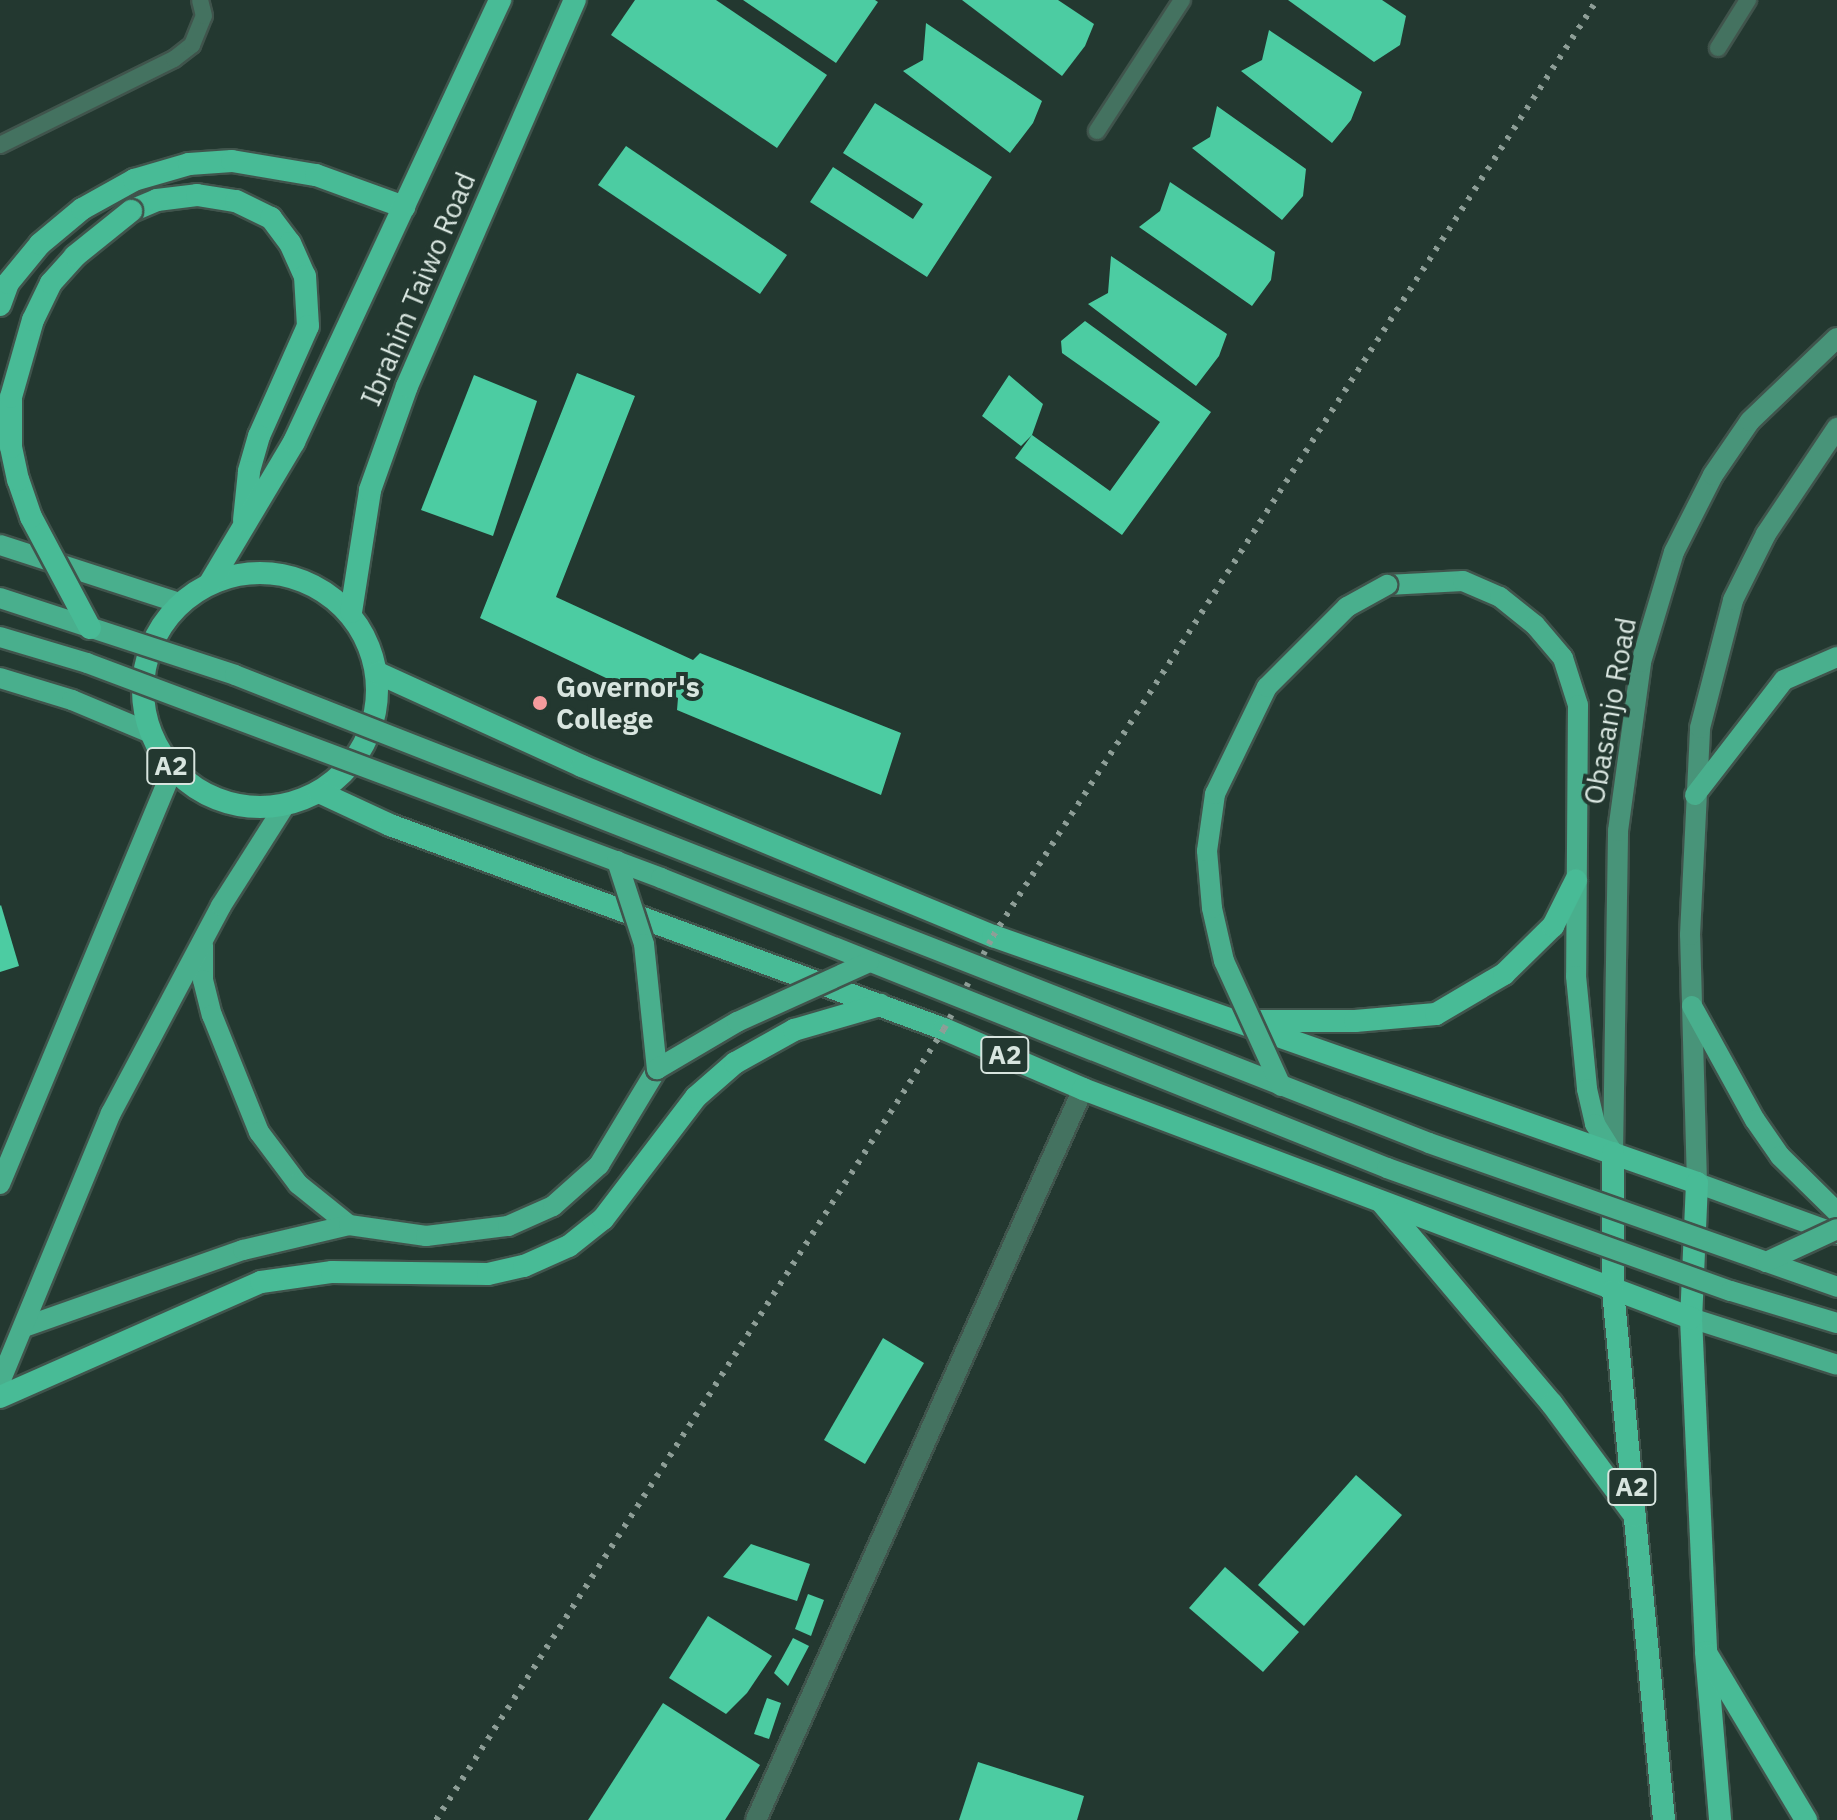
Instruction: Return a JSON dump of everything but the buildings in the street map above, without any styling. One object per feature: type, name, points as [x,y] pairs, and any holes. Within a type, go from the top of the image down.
[{"type":"highway","name":"Ibrahim Taiwo Road","points":[[210,583],[294,442],[500,0]]},
{"type":"highway","name":"Ibrahim Taiwo Road","points":[[351,612],[370,490],[407,386],[575,0]]},
{"type":"highway","points":[[0,305],[8,283],[40,244],[82,209],[134,180],[189,164],[232,161],[316,175],[404,207]]},
{"type":"highway","points":[[90,628],[31,517],[18,480],[11,447],[11,397],[33,320],[51,283],[75,256],[131,211],[157,200],[197,195],[236,201],[271,218],[290,243],[305,276],[308,326],[259,436],[249,472],[243,530]]},
{"type":"highway","name":"A2","points":[[247,573],[286,574],[322,588],[351,612],[378,673],[375,720],[355,761],[319,792],[285,805],[254,807],[224,801],[196,788],[173,768],[151,733],[142,687],[152,641],[180,603],[210,583],[247,573]]},
{"type":"highway","points":[[378,673],[582,766],[978,930],[1697,1183]]},
{"type":"highway","name":"A2","points":[[319,792],[390,825],[880,1005],[1083,1089],[1691,1318]]},
{"type":"highway","points":[[1230,1020],[1355,1021],[1436,1014],[1504,974],[1553,926],[1576,880]]},
{"type":"highway","points":[[0,1397],[261,1282],[332,1272],[488,1274],[535,1261],[569,1246],[603,1219],[696,1097],[735,1063],[794,1030],[880,1005]]},
{"type":"highway","name":"A2","points":[[1613,1153],[1613,1291],[1664,1820]]},
{"type":"highway","name":"A2","points":[[1697,1183],[1691,1318],[1706,1652],[1720,1820]]},
{"type":"highway","points":[[1382,1203],[1552,1404],[1635,1516]]},
{"type":"highway","points":[[1706,1652],[1806,1820]]},
{"type":"main road","name":"Obasanjo Road","points":[[1613,1153],[1618,831],[1649,633],[1674,552],[1713,475],[1750,421],[1837,338]]},
{"type":"main road","points":[[1837,428],[1766,534],[1733,600],[1700,728],[1695,795],[1692,1006],[1697,1183],[1837,1232]]},
{"type":"main road","points":[[0,545],[180,603]]},
{"type":"main road","points":[[1281,1086],[1224,961],[1215,921],[1207,851],[1215,794],[1267,687],[1337,616],[1387,585],[1463,581],[1500,597],[1535,625],[1563,658],[1578,705],[1576,976],[1587,1089],[1595,1124],[1613,1153]]},
{"type":"main road","points":[[0,598],[235,675],[1281,1086],[1837,1287]]},
{"type":"main road","points":[[0,637],[101,669],[617,861],[1387,1168],[1731,1291],[1837,1323]]},
{"type":"main road","points":[[1695,795],[1784,680],[1837,657]]},
{"type":"main road","points":[[0,678],[72,700],[151,733]]},
{"type":"main road","points":[[0,1184],[173,768]]},
{"type":"main road","points":[[0,1382],[111,1113],[203,943],[285,805]]},
{"type":"main road","points":[[617,861],[644,944],[657,1069]]},
{"type":"main road","points":[[203,943],[203,980],[212,1015],[259,1132],[298,1184],[349,1225]]},
{"type":"main road","points":[[24,1327],[243,1250],[349,1225],[462,1235],[508,1226],[553,1206],[599,1165],[657,1069],[737,1022],[869,962]]},
{"type":"main road","points":[[1692,1006],[1755,1120],[1780,1156],[1837,1212]]},
{"type":"main road","points":[[1766,1262],[1837,1232]]},
{"type":"main road","points":[[1691,1318],[1837,1365]]},
{"type":"street","points":[[756,1820],[1083,1089]]},
{"type":"lane","points":[[0,145],[174,59],[192,45],[204,16],[200,0]]},
{"type":"lane","points":[[1097,131],[1182,0]]},
{"type":"lane","points":[[1718,48],[1748,0]]},
{"type":"railway","points":[[436,1820],[944,1029],[993,936],[1597,0]]},
{"type":"place","name":"Governor's College","points":[[540,703]]}]
